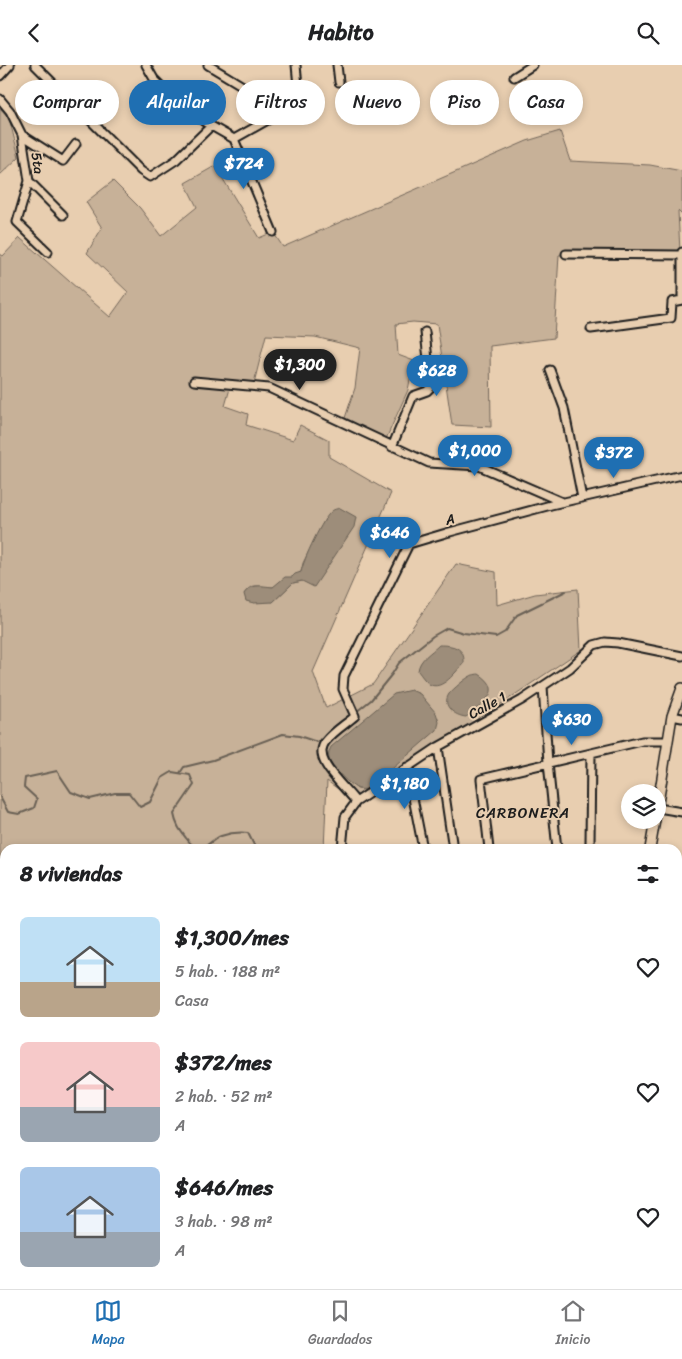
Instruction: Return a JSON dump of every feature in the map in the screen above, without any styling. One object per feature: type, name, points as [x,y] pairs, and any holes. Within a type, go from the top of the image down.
[{"type":"main road","points":[[661,784],[672,717],[682,688]]},
{"type":"main road","points":[[651,844],[653,829]]},
{"type":"street","points":[[1,73],[10,65]]},
{"type":"street","points":[[35,65],[140,171],[150,177],[176,160],[211,126]]},
{"type":"street","points":[[146,65],[154,79],[175,100],[211,126],[234,139],[274,232]]},
{"type":"street","points":[[208,65],[236,82]]},
{"type":"street","points":[[296,65],[297,80]]},
{"type":"street","points":[[337,65],[339,80]]},
{"type":"street","points":[[514,77],[533,65]]},
{"type":"street","name":"5ta","points":[[0,99],[10,111],[22,135],[29,181],[17,222],[48,252]]},
{"type":"street","points":[[234,139],[259,125]]},
{"type":"street","points":[[22,135],[63,161],[76,144]]},
{"type":"street","points":[[29,181],[63,215]]},
{"type":"street","points":[[566,254],[682,253],[682,296]]},
{"type":"street","points":[[591,329],[671,318],[672,302],[682,301]]},
{"type":"street","points":[[392,447],[413,396],[427,391],[431,387],[424,331]]},
{"type":"street","points":[[550,370],[564,409],[582,498]]},
{"type":"street","points":[[194,381],[269,388],[429,463],[479,466],[562,503]]},
{"type":"street","name":"A","points":[[356,802],[327,768],[321,753],[322,747],[327,740],[355,716],[343,689],[344,676],[409,544],[562,503],[682,475]]},
{"type":"street","name":"Calle 1","points":[[343,844],[346,817],[356,802],[438,747],[522,700],[570,668],[594,645],[605,642],[682,656]]},
{"type":"street","points":[[542,686],[556,844]]},
{"type":"street","points":[[672,717],[682,718]]},
{"type":"street","points":[[488,844],[481,779],[642,741],[667,741]]},
{"type":"street","points":[[438,747],[452,844]]},
{"type":"street","points":[[590,843],[591,753]]},
{"type":"street","points":[[408,767],[421,844]]},
{"type":"street","points":[[666,809],[682,812]]},
{"type":"shaded area","points":[[0,108],[9,118],[19,157],[0,175]]},
{"type":"shaded area","points":[[560,131],[570,161],[650,165],[682,171],[682,215],[678,211],[680,252],[559,255],[554,338],[490,346],[491,427],[452,425],[437,324],[413,322],[396,324],[398,355],[414,361],[408,390],[386,439],[345,418],[355,388],[360,348],[315,337],[266,335],[254,383],[231,385],[225,406],[248,414],[246,425],[293,440],[300,425],[329,440],[329,457],[391,493],[313,672],[326,708],[373,684],[456,564],[496,572],[497,605],[535,594],[578,589],[581,650],[356,802],[327,781],[324,844],[0,844],[0,254],[3,256],[20,238],[110,317],[128,292],[87,253],[102,228],[86,202],[113,181],[140,208],[161,236],[197,207],[185,183],[215,166],[259,238],[273,232],[283,247],[527,141]],"holes":[[[325,519],[302,581],[293,583],[273,602],[244,594],[254,586],[268,587],[279,585],[301,572],[303,563]],[[329,754],[371,787],[364,790],[357,789],[332,766],[329,761]]]},
{"type":"shaded area","points":[[340,508],[356,517],[354,527],[314,587],[302,581],[293,583],[273,602],[254,603],[246,601],[244,594],[250,588],[257,586],[273,587],[285,577],[292,577],[301,572],[309,549],[328,515],[333,510]]},
{"type":"shaded area","points":[[439,645],[453,646],[460,650],[464,663],[444,683],[434,686],[429,684],[418,671],[423,660]]},
{"type":"shaded area","points":[[479,674],[491,686],[489,697],[466,717],[450,710],[447,703],[449,694],[472,675]]},
{"type":"shaded area","points":[[411,690],[420,694],[436,713],[439,722],[437,730],[371,787],[359,789],[351,785],[333,767],[329,759],[331,747],[394,694]]},
{"type":"waterway","points":[[356,712],[371,700],[399,663],[433,636],[447,628],[464,633],[496,637],[505,632],[517,615],[566,591]]},
{"type":"waterway","points":[[180,773],[184,767],[213,760],[283,734],[299,736],[317,742],[327,735]]},
{"type":"waterway","name":"CARBONERA","points":[[0,797],[8,812],[19,814],[34,808],[37,799],[24,787],[25,778],[57,771],[71,792],[90,799],[115,793],[129,793],[140,807],[150,802],[162,778],[172,772],[190,775],[194,785],[174,814],[178,827],[191,844]]},
{"type":"waterway","name":"CARBONERA","points":[[208,844],[221,836],[231,833],[248,833],[254,844]]},
{"type":"district","name":"CARBONERA","points":[[523,813]]}]
